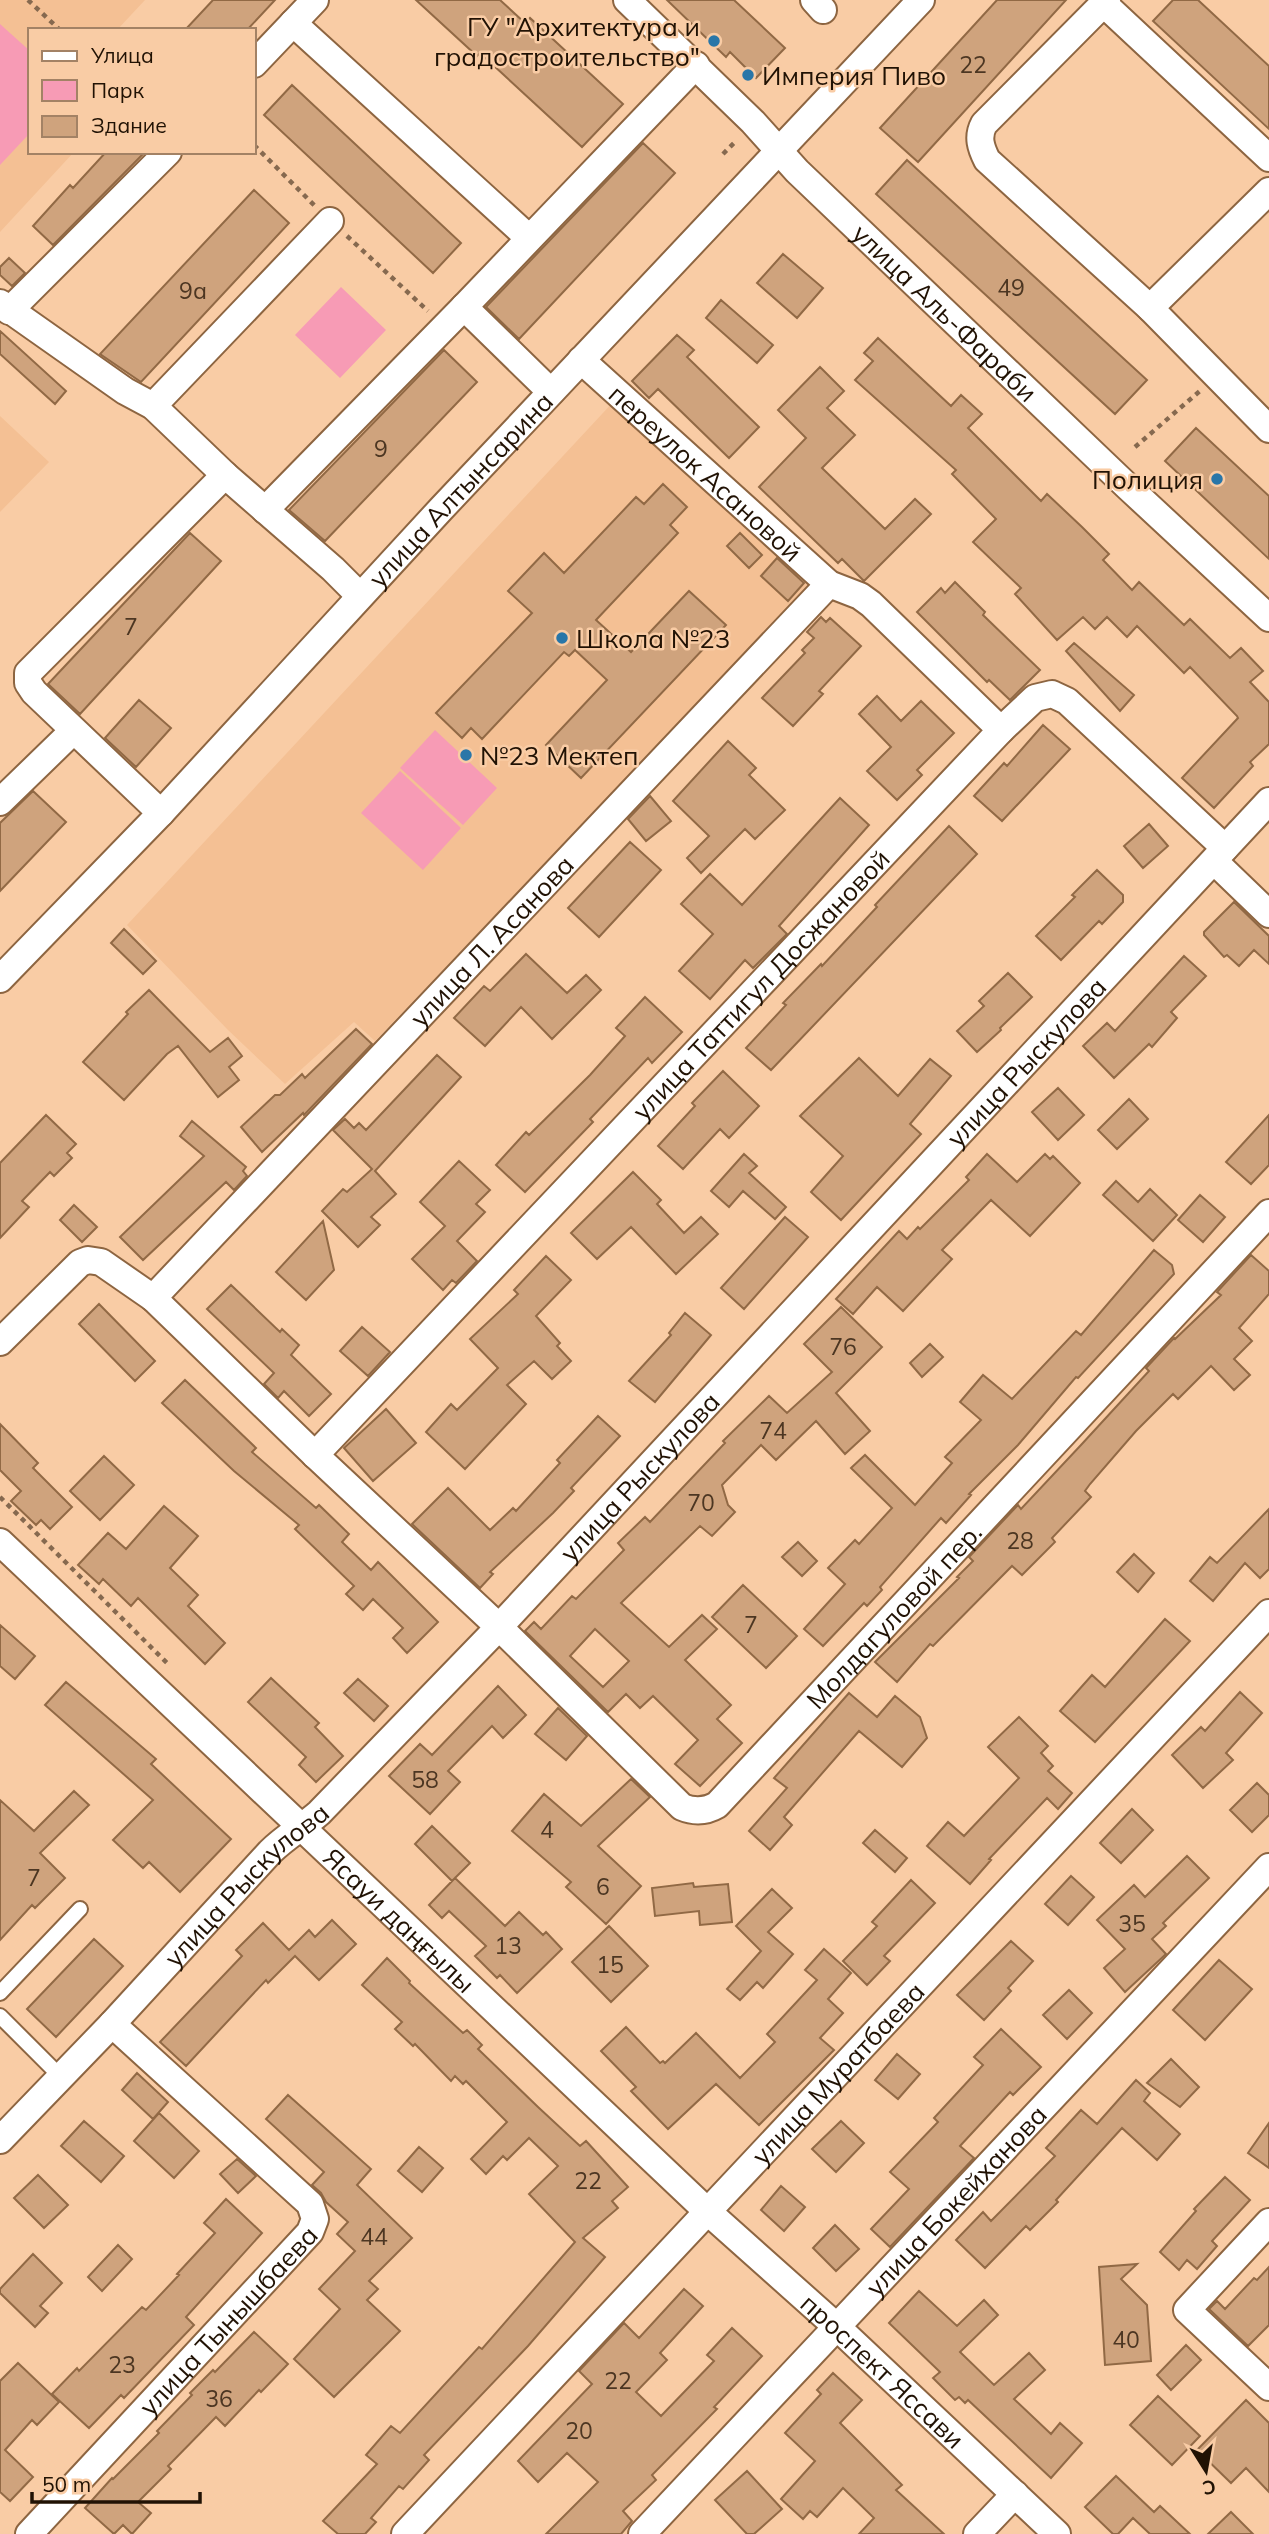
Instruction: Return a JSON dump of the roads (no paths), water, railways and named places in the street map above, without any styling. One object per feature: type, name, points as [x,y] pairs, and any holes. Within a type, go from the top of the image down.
[{"type":"street","points":[[256,62],[315,0]]},
{"type":"street","name":"улица Аль-Фараби","points":[[627,0],[696,65],[797,171],[887,258],[1269,618]]},
{"type":"street","name":"улица Алтынсарина","points":[[0,979],[161,813],[360,596],[921,0]]},
{"type":"street","points":[[1269,158],[1105,2],[984,124],[980,132],[987,160],[1150,308],[1269,429]]},
{"type":"street","points":[[293,23],[424,140],[528,238]]},
{"type":"street","points":[[265,510],[696,65]]},
{"type":"street","points":[[166,154],[5,307],[125,391],[153,406],[225,475],[360,596]]},
{"type":"street","points":[[1150,308],[1269,191]]},
{"type":"street","points":[[153,406],[330,221]]},
{"type":"street","points":[[464,307],[551,392]]},
{"type":"street","name":"переулок Асановой","points":[[581,360],[830,584],[860,596],[871,604],[1001,730]]},
{"type":"street","points":[[161,813],[34,692],[28,683],[28,673],[225,475]]},
{"type":"street","name":"улица Л. Асанова","points":[[153,1298],[830,584]]},
{"type":"street","name":"улица Таттигул Досжановой","points":[[315,1455],[1001,730],[1035,698],[1052,694],[1067,701],[1220,854]]},
{"type":"street","points":[[0,802],[73,731]]},
{"type":"street","name":"улица Рыскулова","points":[[0,2140],[112,2024],[270,1852],[287,1836],[303,1827],[499,1627],[1269,801]]},
{"type":"street","points":[[1220,854],[1269,914]]},
{"type":"street","name":"Молдагуловой пер.","points":[[499,1627],[682,1807],[692,1811],[712,1808],[1269,1213]]},
{"type":"street","points":[[0,1342],[72,1269],[88,1260],[107,1265],[153,1298],[315,1455],[499,1627]]},
{"type":"street","name":"Ясауи даңғылы","points":[[0,1542],[707,2211]]},
{"type":"street","name":"улица Муратбаева","points":[[405,2534],[1269,1613]]},
{"type":"street","name":"улица Бокейханова","points":[[642,2534],[1269,1867]]},
{"type":"street","name":"улица Тынышбаева","points":[[29,2534],[310,2232],[315,2219],[310,2204],[112,2024]]},
{"type":"street","name":"проспект Яссави","points":[[707,2211],[837,2327],[1057,2534]]},
{"type":"street","points":[[1269,2222],[1187,2310],[1269,2387]]},
{"type":"street","points":[[977,2534],[1015,2494]]},
{"type":"lane","points":[[0,1993],[80,1909]]},
{"type":"lane","points":[[0,2016],[61,2077]]},
{"type":"place","name":"ГУ \"Архитектура и градостроительство\"","points":[[714,41]]},
{"type":"place","name":"Империя Пиво","points":[[748,75]]},
{"type":"place","name":"Полиция","points":[[1217,479]]},
{"type":"place","name":"Школа №23","points":[[562,638]]},
{"type":"place","name":"№23 Мектеп","points":[[466,755]]}]
